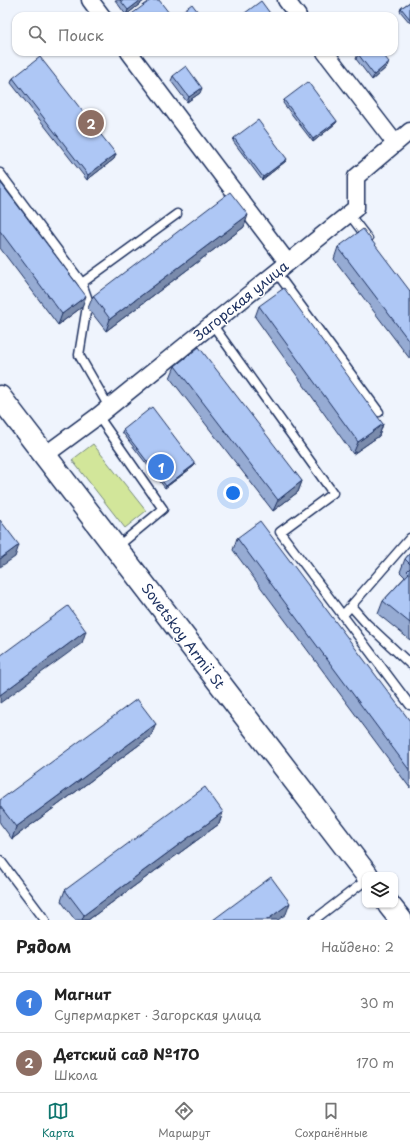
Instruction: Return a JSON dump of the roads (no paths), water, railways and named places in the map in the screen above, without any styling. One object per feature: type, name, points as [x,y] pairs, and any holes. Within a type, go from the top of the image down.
[{"type":"main road","name":"Sovetskoy Armii St","points":[[0,397],[365,872]]},
{"type":"main road","points":[[392,908],[401,920]]},
{"type":"street","points":[[90,0],[99,12]]},
{"type":"street","points":[[286,0],[295,12]]},
{"type":"street","points":[[132,56],[282,267]]},
{"type":"street","points":[[329,56],[395,143]]},
{"type":"street","name":"Загорская улица","points":[[45,455],[103,412],[356,208],[356,177],[410,132]]},
{"type":"lane","points":[[0,173],[82,283],[88,300],[79,355],[103,412],[163,509],[116,548]]},
{"type":"lane","points":[[82,283],[177,214]]},
{"type":"lane","points":[[348,214],[372,245]]},
{"type":"lane","points":[[282,267],[379,412]]},
{"type":"lane","points":[[212,324],[333,493],[280,532],[410,704]]},
{"type":"lane","points":[[343,615],[410,538]]},
{"type":"lane","points":[[351,606],[366,623],[410,664]]},
{"type":"lane","points":[[0,860],[45,920]]},
{"type":"lane","points":[[314,920],[362,883]]},
{"type":"place","name":"Детский сад №170","points":[[91,123]]},
{"type":"place","name":"Магнит","points":[[161,467]]}]
